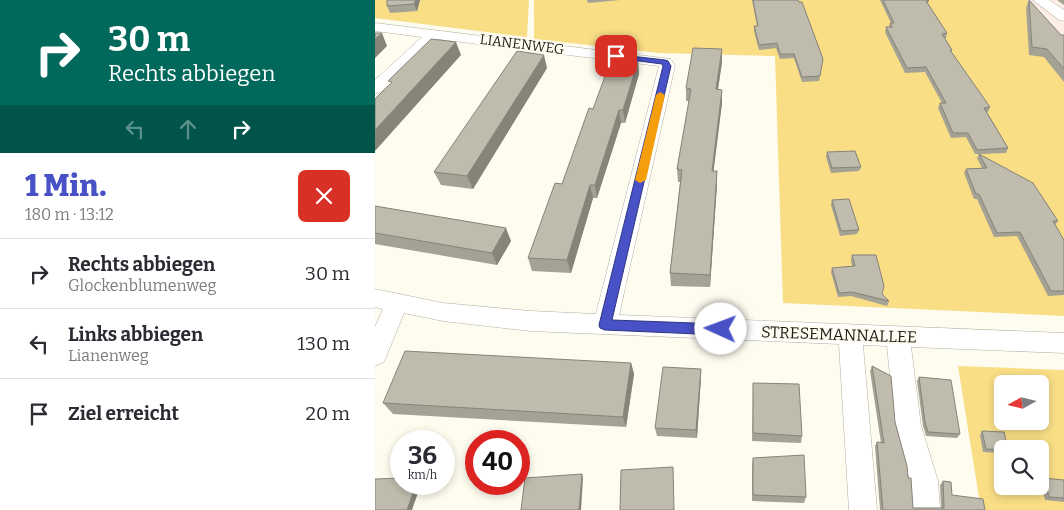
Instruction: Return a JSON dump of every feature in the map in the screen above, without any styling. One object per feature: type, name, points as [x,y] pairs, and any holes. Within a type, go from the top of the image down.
[{"type":"street","points":[[1040,0],[1064,17]]},
{"type":"street","name":"LIANENWEG","points":[[375,26],[665,62],[667,66],[605,325]]},
{"type":"street","points":[[375,89],[434,34]]},
{"type":"street","points":[[375,355],[386,301]]},
{"type":"street","name":"STRESEMANNALLEE","points":[[386,301],[482,317],[605,325],[1064,343]]},
{"type":"street","points":[[850,335],[863,510]]},
{"type":"street","points":[[898,336],[908,426],[924,481],[926,510]]},
{"type":"shaded area","points":[[375,0],[529,0],[527,37],[375,18]]},
{"type":"shaded area","points":[[534,0],[1027,0],[1064,55],[1064,316],[783,303],[775,56],[659,53],[534,39]]},
{"type":"shaded area","points":[[1027,0],[1064,0],[1064,55],[1054,40]]},
{"type":"shaded area","points":[[958,366],[1064,370],[1064,510],[981,510]]},
{"type":"building","points":[[387,0],[416,0],[414,4],[387,6]]},
{"type":"building","points":[[753,0],[798,0],[802,2],[823,59],[820,76],[802,77],[794,54],[780,54],[777,43],[759,45],[754,26],[758,26]]},
{"type":"building","points":[[883,0],[929,1],[926,1],[947,33],[942,34],[952,50],[950,50],[990,107],[984,108],[1008,148],[977,150],[968,133],[953,133],[940,103],[946,103],[926,67],[907,68],[886,27],[892,27],[890,23],[894,23]]},
{"type":"building","points":[[1029,0],[1061,35],[1064,35],[1064,69],[1047,49],[1032,47]]},
{"type":"building","points":[[375,33],[382,33],[375,39]]},
{"type":"building","points":[[431,39],[456,42],[375,130],[375,99],[392,82],[388,81]]},
{"type":"building","points":[[693,48],[722,49],[716,89],[722,90],[712,171],[717,171],[710,275],[670,273],[682,170],[677,169],[691,89],[686,88]]},
{"type":"building","points":[[517,51],[544,55],[467,176],[434,172]]},
{"type":"building","points":[[611,60],[638,61],[623,110],[619,110],[595,185],[590,185],[567,260],[528,258],[555,183],[562,184],[589,108],[593,109]]},
{"type":"building","points":[[855,151],[861,167],[832,168],[827,152]]},
{"type":"building","points":[[979,154],[1033,183],[1058,221],[1053,221],[1064,240],[1064,291],[1051,291],[1020,232],[997,233],[979,194],[976,194],[966,169],[987,168]]},
{"type":"building","points":[[849,199],[859,230],[841,231],[832,200]]},
{"type":"building","points":[[375,206],[506,228],[492,253],[375,233]]},
{"type":"building","points":[[852,255],[876,255],[884,286],[882,294],[889,301],[852,292],[839,293],[832,268],[855,266]]},
{"type":"building","points":[[405,351],[631,363],[623,417],[383,403]]},
{"type":"building","points":[[872,366],[891,376],[895,422],[907,466],[908,478],[911,478],[913,508],[944,508],[943,481],[951,482],[952,495],[983,499],[985,510],[883,510],[877,442],[884,443]]},
{"type":"building","points":[[663,367],[701,369],[696,430],[655,428]]},
{"type":"building","points":[[919,377],[951,380],[960,434],[928,432]]},
{"type":"building","points":[[753,383],[799,384],[802,436],[753,433]]},
{"type":"building","points":[[982,431],[1004,432],[1006,440],[994,440],[994,449],[986,449]]},
{"type":"building","points":[[804,455],[806,497],[753,495],[753,458]]},
{"type":"building","points":[[673,467],[674,510],[620,510],[621,470]]},
{"type":"building","points":[[582,474],[579,510],[521,510],[523,495],[530,495],[530,478]]},
{"type":"building","points":[[390,478],[390,495],[412,495],[407,510],[375,510],[375,479]]},
{"type":"building","points":[[1049,478],[1064,480],[1064,498],[1049,497]]},
{"type":"slow traffic","points":[[640,180],[660,95]]},
{"type":"route","points":[[616,56],[665,62],[667,66],[605,325],[721,329]]}]
